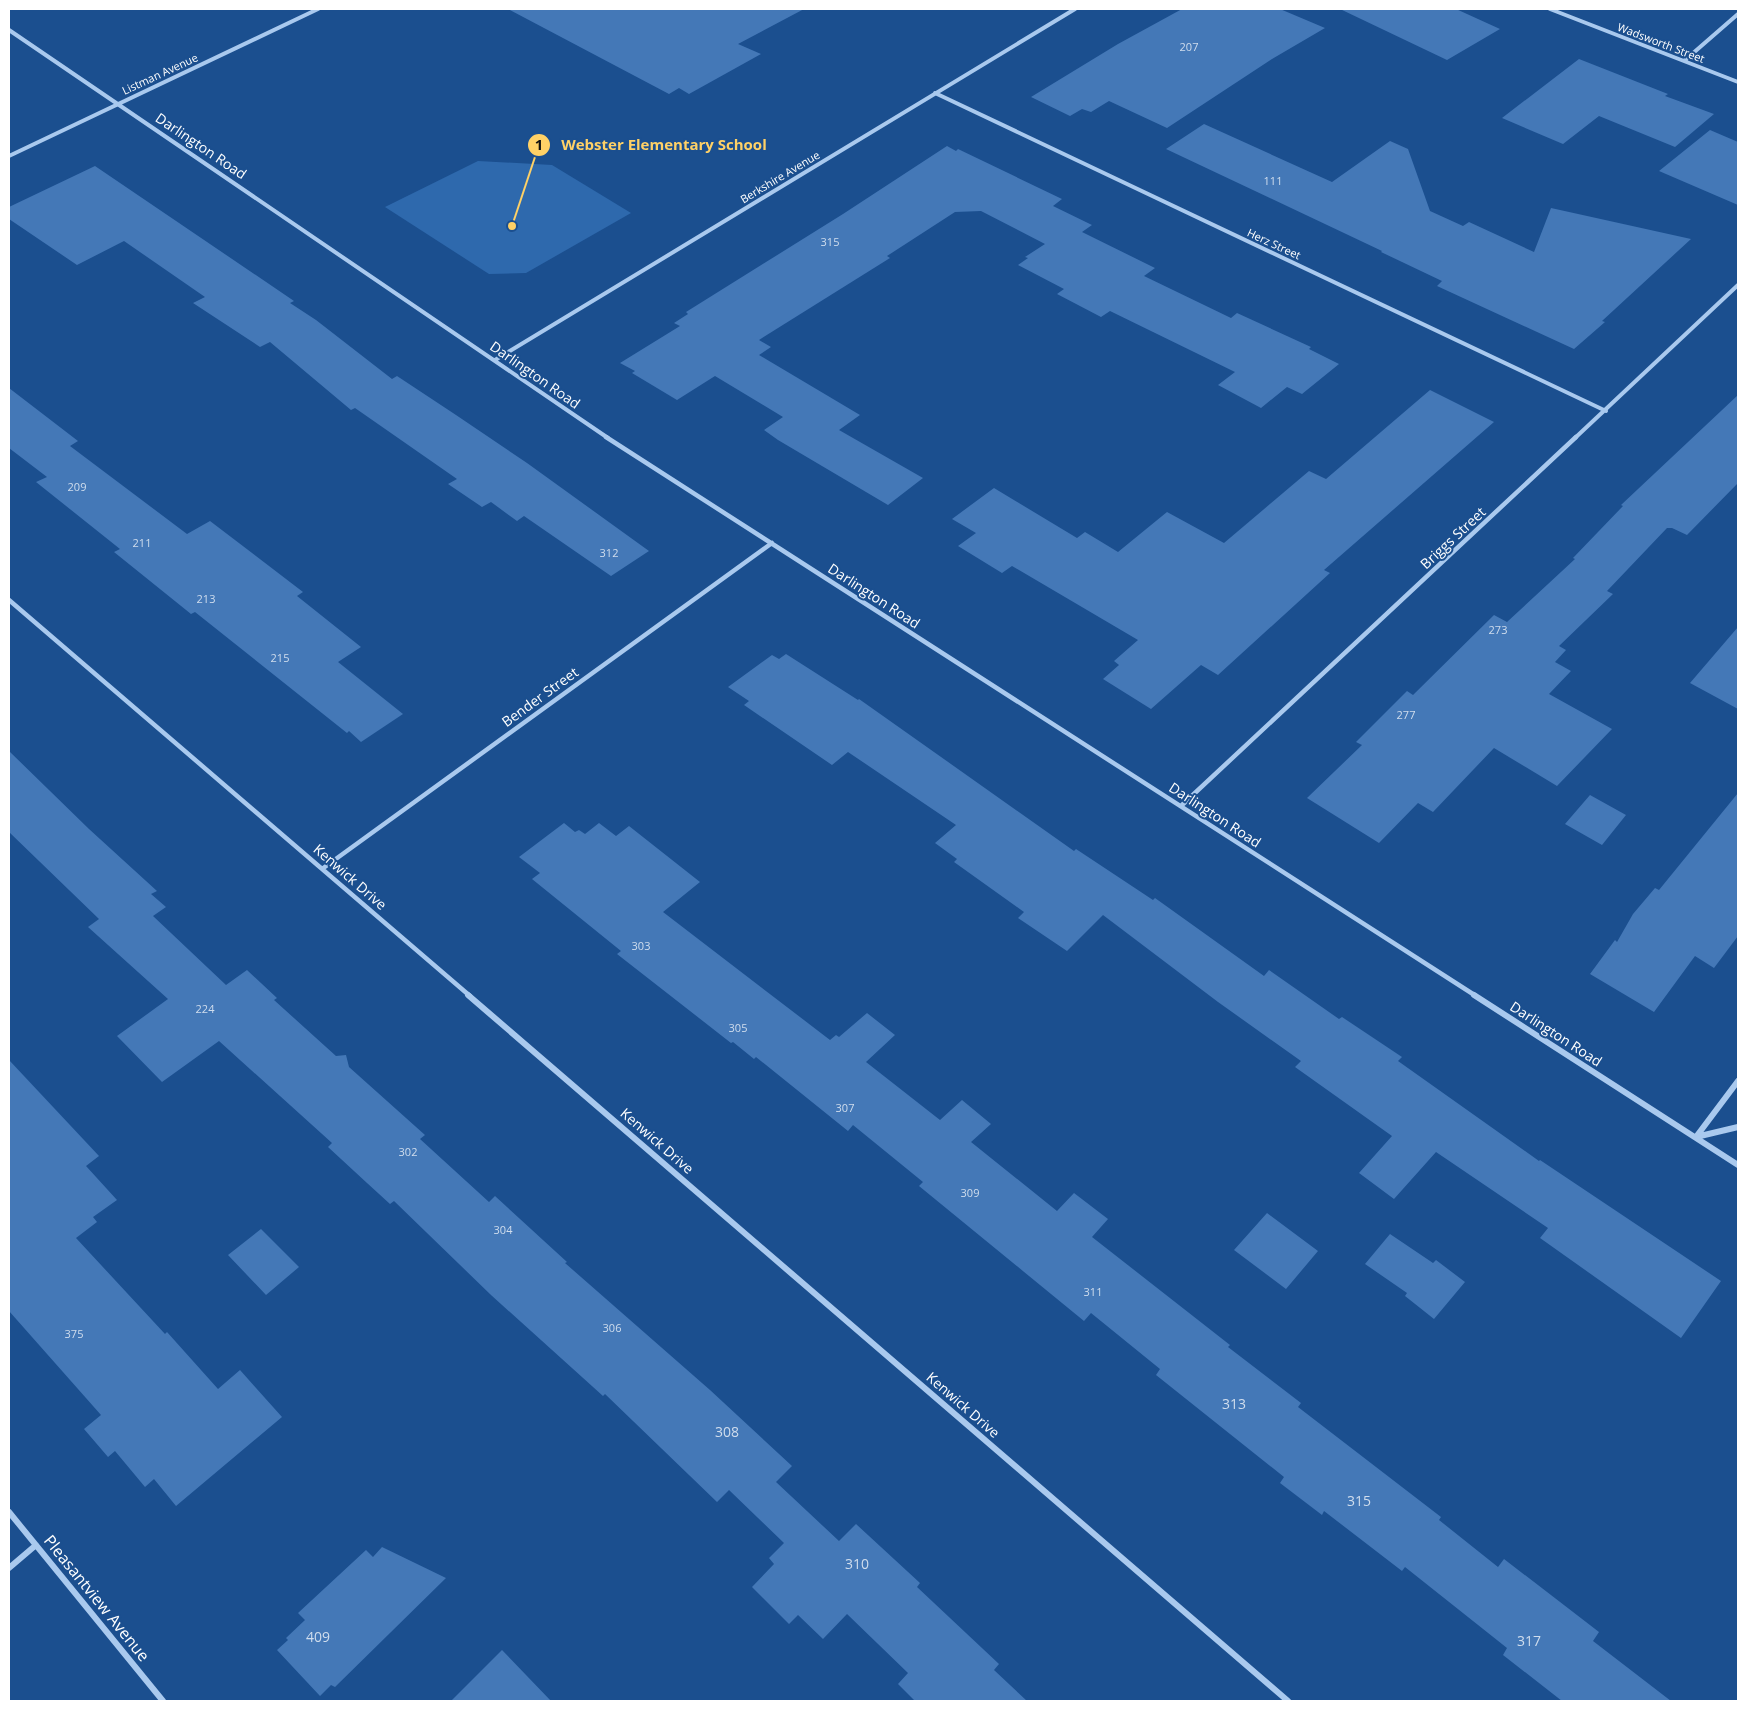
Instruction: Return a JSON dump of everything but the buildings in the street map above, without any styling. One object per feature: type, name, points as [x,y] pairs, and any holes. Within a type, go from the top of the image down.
[{"type":"street","name":"Listman Avenue","points":[[9,156],[318,9]]},
{"type":"street","name":"Berkshire Avenue","points":[[495,360],[1075,9]]},
{"type":"street","name":"Wadsworth Street","points":[[1550,9],[1738,82]]},
{"type":"street","points":[[1684,61],[1738,14]]},
{"type":"street","name":"Darlington Road","points":[[9,30],[119,103],[590,426],[1738,1165]]},
{"type":"street","name":"Herz Street","points":[[935,93],[1606,411]]},
{"type":"street","name":"Briggs Street","points":[[1181,806],[1606,411],[1738,285]]},
{"type":"street","name":"Bender Street","points":[[322,869],[772,543]]},
{"type":"street","name":"Kenwick Drive","points":[[9,600],[1288,1701]]},
{"type":"street","points":[[1696,1137],[1738,1081]]},
{"type":"street","points":[[1696,1137],[1738,1127]]},
{"type":"street","name":"Pleasantview Avenue","points":[[9,1512],[163,1701]]},
{"type":"street","points":[[9,1568],[36,1545]]},
{"type":"shaded area","points":[[478,161],[552,165],[631,213],[526,273],[489,274],[385,207]]},
{"type":"place","name":"Webster Elementary School","points":[[512,226]]}]
